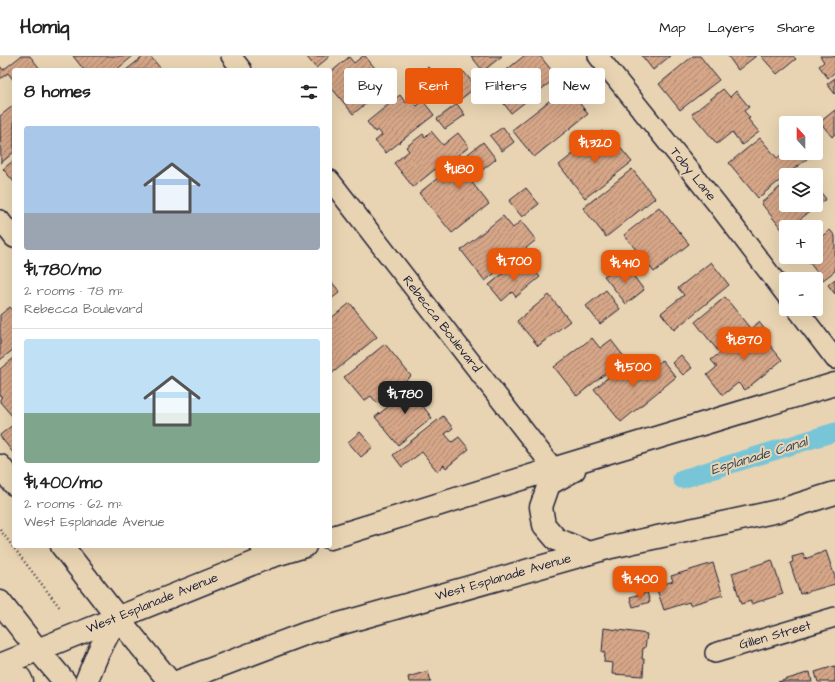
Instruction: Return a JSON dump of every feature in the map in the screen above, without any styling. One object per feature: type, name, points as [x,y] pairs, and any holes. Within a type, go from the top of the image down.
[{"type":"main road","points":[[332,537],[554,468],[835,384]]},
{"type":"main road","points":[[589,553],[556,539],[544,525],[541,506],[549,484],[599,455]]},
{"type":"main road","points":[[0,466],[12,481]]},
{"type":"main road","name":"West Esplanade Avenue","points":[[177,682],[307,633],[618,545],[778,511],[835,493]]},
{"type":"main road","points":[[64,548],[170,682]]},
{"type":"main road","name":"West Esplanade Avenue","points":[[0,665],[117,617],[264,552],[291,548]]},
{"type":"main road","points":[[0,602],[65,682]]},
{"type":"main road","points":[[86,682],[98,653],[117,617]]},
{"type":"main road","points":[[0,673],[5,673],[20,678],[22,682]]},
{"type":"street","points":[[231,56],[240,68]]},
{"type":"street","name":"Toby Lane","points":[[598,56],[717,204],[779,286]]},
{"type":"street","name":"Rebecca Boulevard","points":[[332,183],[554,468]]},
{"type":"street","points":[[0,220],[12,235]]},
{"type":"street","points":[[802,316],[835,359]]},
{"type":"street","name":"Gillen Street","points":[[715,653],[835,617]]},
{"type":"path","points":[[0,530],[12,546]]},
{"type":"path","points":[[14,548],[61,609]]},
{"type":"building","points":[[21,56],[30,56],[39,68],[12,68],[12,78],[8,73],[0,79],[0,66],[3,70]]},
{"type":"building","points":[[73,56],[133,56],[118,68],[82,68]]},
{"type":"building","points":[[144,56],[150,56],[160,68],[129,68]]},
{"type":"building","points":[[306,56],[330,56],[316,68]]},
{"type":"building","points":[[365,56],[375,68],[344,68],[344,103],[332,88],[332,71],[349,57],[354,63]]},
{"type":"building","points":[[471,56],[502,56],[487,68],[481,68]]},
{"type":"building","points":[[524,56],[540,56],[550,68],[549,83],[541,90],[541,68],[509,68]]},
{"type":"building","points":[[642,56],[670,56],[653,70]]},
{"type":"building","points":[[693,56],[700,56],[719,80],[680,110],[659,84]]},
{"type":"building","points":[[728,56],[756,56],[738,70]]},
{"type":"building","points":[[761,56],[793,56],[796,59],[777,74]]},
{"type":"building","points":[[820,56],[835,56],[835,72],[828,78],[819,66],[824,62]]},
{"type":"building","points":[[464,72],[471,81],[471,91],[463,97]]},
{"type":"building","points":[[835,78],[835,94],[827,84]]},
{"type":"building","points":[[723,89],[730,97],[736,91],[749,107],[744,111],[750,118],[748,119],[759,132],[742,145],[732,132],[717,144],[692,114]]},
{"type":"building","points":[[400,95],[405,104],[415,104],[417,106],[419,104],[425,104],[434,115],[386,153],[375,141],[382,135],[378,130],[375,132],[367,122],[389,104],[397,104],[397,97]]},
{"type":"building","points":[[549,101],[549,104],[580,104],[588,114],[534,157],[512,130]]},
{"type":"building","points":[[345,104],[365,104],[353,114]]},
{"type":"building","points":[[457,104],[465,115],[445,129],[437,119]]},
{"type":"building","points":[[504,104],[522,104],[511,113]]},
{"type":"building","points":[[12,107],[12,154],[1,163],[0,116]]},
{"type":"building","points":[[835,110],[835,134],[832,137],[823,126],[823,120]]},
{"type":"building","points":[[503,127],[514,142],[502,151],[490,136]]},
{"type":"building","points":[[431,131],[443,145],[458,133],[469,147],[445,165],[443,163],[413,187],[394,163],[409,151],[406,147],[423,134],[425,137]]},
{"type":"building","points":[[602,131],[616,148],[618,145],[632,162],[585,198],[559,165]]},
{"type":"building","points":[[760,138],[777,158],[779,156],[779,160],[806,160],[796,168],[779,168],[779,181],[758,198],[729,163]]},
{"type":"building","points":[[483,142],[496,159],[470,180],[489,204],[452,233],[419,193]]},
{"type":"building","points":[[12,162],[12,180],[3,169]]},
{"type":"building","points":[[632,169],[655,198],[606,237],[583,208]]},
{"type":"building","points":[[526,188],[539,204],[522,217],[509,201]]},
{"type":"building","points":[[779,188],[779,212],[809,212],[799,220],[779,220],[779,226],[761,203]]},
{"type":"building","points":[[659,207],[689,244],[654,272],[624,235]]},
{"type":"building","points":[[503,216],[513,228],[521,221],[536,240],[485,281],[461,250]]},
{"type":"building","points":[[830,230],[835,236],[835,271],[823,280],[823,272],[817,272],[810,264],[823,264],[823,236]]},
{"type":"building","points":[[711,262],[729,285],[674,330],[661,313],[684,295],[678,288]]},
{"type":"building","points":[[516,263],[524,271],[531,266],[540,277],[516,297],[512,292],[502,301],[489,285]]},
{"type":"building","points":[[626,266],[644,290],[626,304],[604,276],[613,270],[616,274]]},
{"type":"building","points":[[835,279],[835,294],[828,285]]},
{"type":"building","points":[[332,282],[340,292],[332,298]]},
{"type":"building","points":[[606,290],[620,309],[600,324],[586,306]]},
{"type":"building","points":[[549,295],[570,321],[538,346],[517,321]]},
{"type":"building","points":[[725,297],[749,327],[718,351],[695,322]]},
{"type":"building","points":[[350,303],[377,337],[332,373],[332,317]]},
{"type":"building","points":[[10,307],[12,310],[12,351],[0,360],[0,315]]},
{"type":"building","points":[[759,322],[770,336],[761,343],[765,347],[769,344],[782,360],[745,390],[738,383],[723,395],[707,375],[717,367],[711,360]]},
{"type":"building","points":[[592,338],[600,348],[611,340],[625,358],[577,396],[554,367]]},
{"type":"building","points":[[385,344],[411,376],[377,403],[371,396],[364,401],[344,377]]},
{"type":"building","points":[[681,355],[692,368],[683,375],[672,363]]},
{"type":"building","points":[[12,360],[12,416],[0,402],[2,397],[0,396],[0,369]]},
{"type":"building","points":[[662,360],[676,377],[621,422],[594,389],[628,361],[637,373],[641,370],[644,374]]},
{"type":"building","points":[[416,385],[428,400],[422,405],[432,418],[398,445],[375,417]]},
{"type":"building","points":[[443,416],[453,428],[445,434],[452,442],[459,437],[469,449],[446,468],[444,465],[437,471],[422,452],[402,467],[393,455]]},
{"type":"building","points":[[12,426],[12,451],[0,436]]},
{"type":"building","points":[[360,432],[373,447],[361,457],[348,442]]},
{"type":"building","points":[[826,551],[835,577],[835,584],[800,594],[790,563],[793,562],[792,557],[803,554],[805,559]]},
{"type":"building","points":[[772,560],[783,594],[751,604],[751,601],[741,604],[732,573]]},
{"type":"building","points":[[713,563],[723,595],[690,605],[689,602],[664,610],[656,587],[673,581],[671,576]]},
{"type":"building","points":[[647,592],[650,602],[633,607],[630,597]]},
{"type":"building","points":[[604,628],[647,634],[645,648],[643,648],[643,676],[612,674],[613,663],[604,662],[605,653],[602,652]]},
{"type":"building","points":[[835,666],[835,682],[818,682],[815,672]]},
{"type":"building","points":[[428,671],[431,682],[409,682],[408,677]]},
{"type":"building","points":[[810,672],[812,682],[778,682]]},
{"type":"waterway","name":"Esplanade Canal","points":[[682,479],[835,432]]}]
